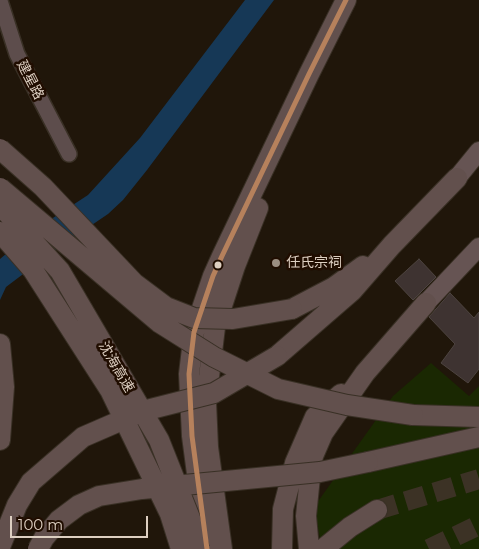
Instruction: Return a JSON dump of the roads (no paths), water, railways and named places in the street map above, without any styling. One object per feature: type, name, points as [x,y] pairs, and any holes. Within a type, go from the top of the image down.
[{"type":"highway","points":[[207,549],[192,436],[189,374],[194,332],[213,276],[308,74],[346,0]]},
{"type":"highway","points":[[222,549],[208,446],[206,402],[216,327],[235,266],[263,195],[323,68],[358,0]]},
{"type":"highway","points":[[0,150],[43,187],[134,283],[166,307],[194,318],[234,319],[292,309],[343,289]]},
{"type":"highway","points":[[0,547],[17,504],[31,482],[82,438],[143,412],[214,393],[277,356],[343,289],[392,245],[457,178]]},
{"type":"highway","points":[[0,188],[160,323],[214,357],[278,389],[347,405],[413,415],[478,417]]},
{"type":"highway","name":"沈海高速","points":[[0,205],[60,271],[159,440],[190,518],[199,549]]},
{"type":"highway","name":"沈海高速","points":[[0,232],[33,270],[110,390],[170,514],[181,549]]},
{"type":"highway","points":[[282,549],[283,509],[294,463],[314,417],[364,373],[426,303]]},
{"type":"highway","points":[[0,344],[4,388],[0,440]]},
{"type":"highway","points":[[309,549],[306,516],[314,456],[323,433],[364,373]]},
{"type":"highway","points":[[38,549],[44,538],[59,520],[78,505],[99,496],[142,489],[320,472],[479,437]]},
{"type":"highway","points":[[323,549],[350,527],[377,510]]},
{"type":"main road","points":[[457,178],[479,151]]},
{"type":"main road","points":[[457,178],[479,160]]},
{"type":"main road","points":[[426,303],[479,247]]},
{"type":"street","name":"建星路","points":[[0,1],[17,54],[69,154]]},
{"type":"water","points":[[245,0],[274,0],[123,200],[108,214],[55,250],[6,287],[0,300],[0,259],[33,231],[88,195],[140,138]]},
{"type":"tunnel","points":[[377,510],[479,479]]},
{"type":"tunnel","points":[[429,549],[479,525]]},
{"type":"place","name":"任氏宗祠","points":[[276,263]]}]
